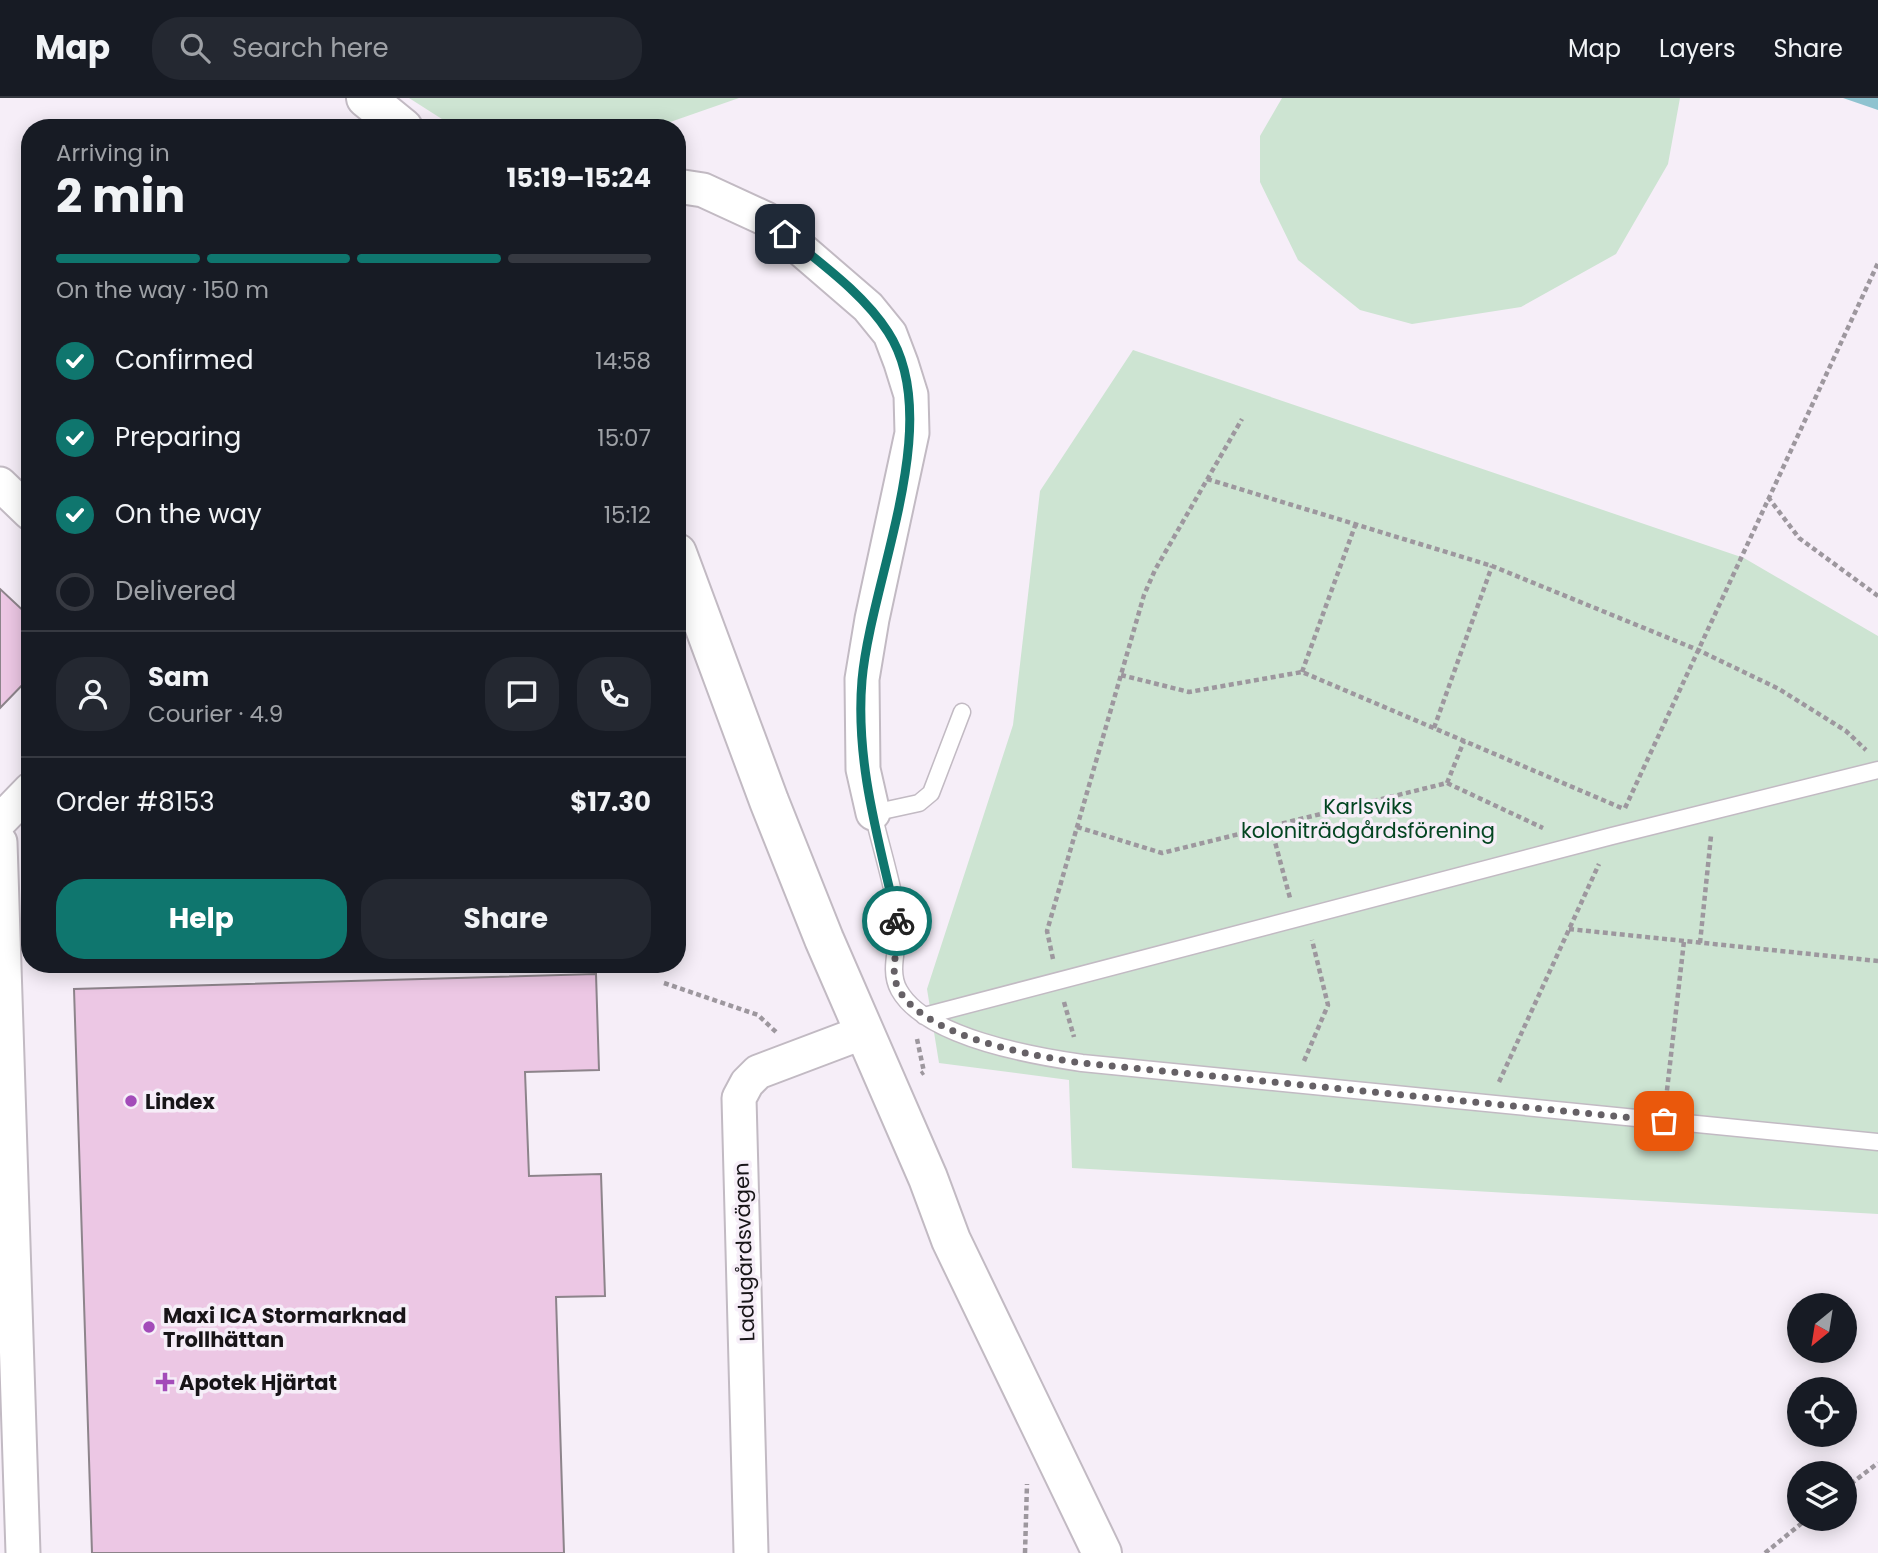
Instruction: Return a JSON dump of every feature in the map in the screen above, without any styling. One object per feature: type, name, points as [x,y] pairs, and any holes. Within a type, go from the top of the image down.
[{"type":"street","points":[[366,98],[391,119]]},
{"type":"street","points":[[686,187],[703,190],[766,219],[868,307],[890,334],[911,395],[912,433],[872,619],[862,679],[863,769],[873,813]]},
{"type":"street","points":[[0,484],[21,504]]},
{"type":"street","points":[[686,577],[774,813],[951,1240],[1102,1553]]},
{"type":"street","points":[[0,821],[21,799]]},
{"type":"street","points":[[0,842],[23,1553]]},
{"type":"street","name":"Ladugårdsvägen","points":[[751,1553],[739,1098],[747,1083],[758,1072],[864,1032]]},
{"type":"lane","points":[[962,712],[931,793],[919,803],[873,813],[898,929],[894,971],[899,990],[924,1016],[976,1039],[1025,1055],[1082,1063],[1878,1142]]},
{"type":"lane","points":[[924,1016],[1612,836],[1878,770]]},
{"type":"path","points":[[1489,1104],[1878,263]]},
{"type":"path","points":[[1082,1063],[1058,981],[1047,931],[1135,622],[1155,569],[1242,419]]},
{"type":"path","points":[[1207,479],[1492,566],[1698,650],[1808,706],[1846,730],[1870,753]]},
{"type":"path","points":[[1768,497],[1799,538],[1878,596]]},
{"type":"path","points":[[1302,672],[1356,523]]},
{"type":"path","points":[[1434,728],[1492,566]]},
{"type":"path","points":[[1121,675],[1189,692],[1302,672],[1663,824]]},
{"type":"path","points":[[1447,783],[1464,741]]},
{"type":"path","points":[[1077,827],[1162,853],[1447,783],[1579,845]]},
{"type":"path","points":[[1700,943],[1714,811]]},
{"type":"path","points":[[1271,827],[1328,1005],[1294,1084]]},
{"type":"path","points":[[1569,929],[1878,961]]},
{"type":"path","points":[[1664,1121],[1684,941]]},
{"type":"path","points":[[1857,1479],[1878,1462]]},
{"type":"path","points":[[1765,1553],[1792,1531]]},
{"type":"green space","points":[[409,98],[739,98],[679,119],[442,119]]},
{"type":"green space","points":[[1282,98],[1680,98],[1668,164],[1616,254],[1521,307],[1412,324],[1360,310],[1298,260],[1260,182],[1260,136]]},
{"type":"green space","name":"Karlsviks koloniträdgårdsförening","points":[[1133,350],[1744,558],[1878,636],[1878,1214],[1072,1168],[1069,1080],[939,1063],[927,989],[1013,725],[1040,491]]},
{"type":"water","points":[[1843,98],[1878,98],[1878,110]]},
{"type":"building","points":[[0,589],[21,609],[21,686],[0,708]]},
{"type":"building","points":[[596,974],[599,1070],[525,1072],[529,1176],[601,1174],[605,1296],[556,1297],[564,1553],[92,1553],[74,989]]},
{"type":"way so far","points":[[897,921],[894,971],[899,990],[924,1016],[976,1039],[1025,1055],[1082,1063],[1664,1121]]},
{"type":"place","name":"Lindex","points":[[131,1101]]},
{"type":"place","name":"Maxi ICA Stormarknad Trollhättan","points":[[149,1327]]},
{"type":"place","name":"Apotek Hjärtat","points":[[165,1382]]},
{"type":"route","points":[[785,234],[839,279],[868,307],[890,334],[911,395],[912,433],[872,619],[862,679],[863,769],[897,921]]}]
